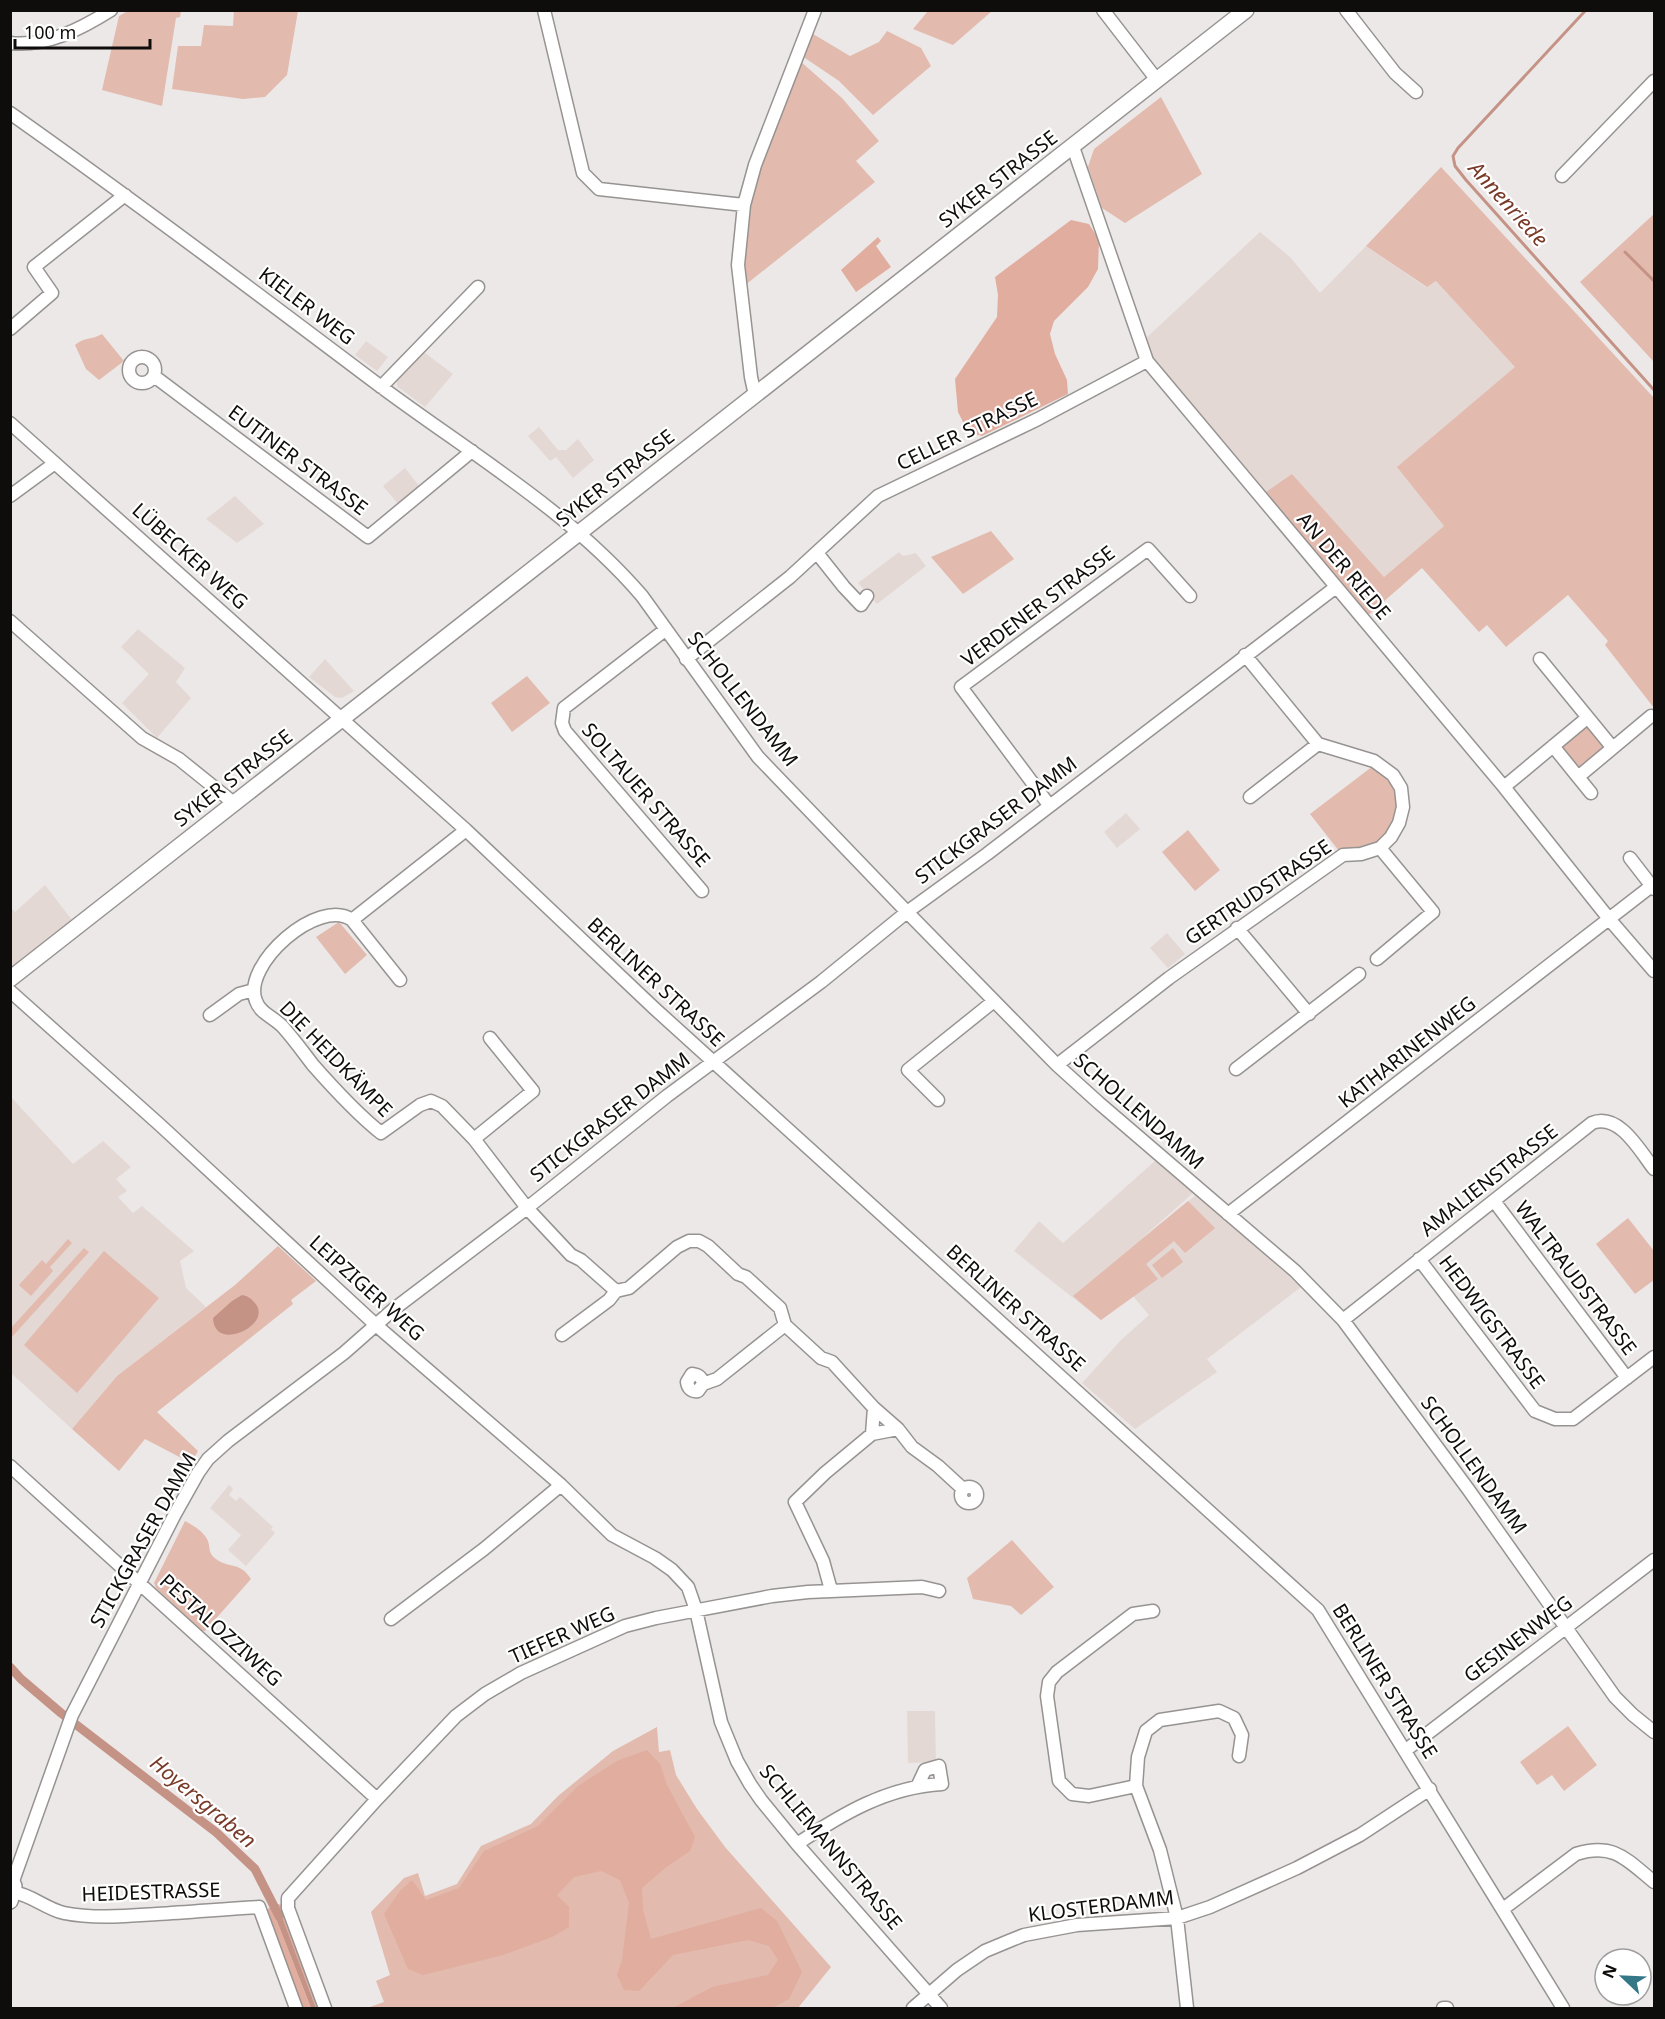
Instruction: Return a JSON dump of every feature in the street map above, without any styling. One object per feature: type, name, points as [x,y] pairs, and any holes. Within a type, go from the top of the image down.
[{"type":"main road","name":"SYKER STRASSE","points":[[10,979],[1246,10]]},
{"type":"street","points":[[10,43],[28,45],[49,40],[97,20],[111,10]]},
{"type":"street","points":[[544,10],[583,173],[599,189],[744,205]]},
{"type":"street","points":[[755,395],[738,266],[744,205],[754,165],[816,10]]},
{"type":"street","points":[[1103,10],[1157,80]]},
{"type":"street","points":[[1346,10],[1395,73],[1416,92]]},
{"type":"street","points":[[1562,176],[1654,81]]},
{"type":"street","name":"KIELER WEG","points":[[10,113],[125,195],[381,387],[539,500],[579,533]]},
{"type":"street","name":"AN DER RIEDE","points":[[1073,147],[1147,361],[1504,786],[1610,920],[1654,971]]},
{"type":"street","points":[[10,329],[52,293],[34,267],[125,195]]},
{"type":"street","points":[[381,387],[478,287]]},
{"type":"street","name":"CELLER STRASSE","points":[[686,659],[817,553],[878,496],[1038,419],[1147,361]]},
{"type":"street","name":"EUTINER STRASSE","points":[[154,376],[368,537],[472,451]]},
{"type":"street","name":"LÜBECKER WEG","points":[[10,423],[343,719]]},
{"type":"street","points":[[10,496],[55,463]]},
{"type":"street","name":"SCHOLLENDAMM","points":[[579,533],[623,573],[642,596],[758,757],[907,912],[1057,1065],[1295,1271],[1343,1320],[1567,1626],[1615,1697],[1654,1732]]},
{"type":"street","name":"VERDENER STRASSE","points":[[1049,805],[961,687],[1148,549],[1190,596]]},
{"type":"street","points":[[817,553],[861,605],[867,596]]},
{"type":"street","name":"STICKGRASER DAMM","points":[[12,1888],[71,1718],[178,1508],[208,1458],[345,1353],[394,1309],[527,1208],[713,1061],[821,982],[907,912],[1336,587]]},
{"type":"street","points":[[10,621],[142,738],[179,759],[234,804]]},
{"type":"street","name":"SOLTAUER STRASSE","points":[[665,630],[564,708],[562,723],[565,731],[702,891]]},
{"type":"street","points":[[1245,655],[1318,744],[1374,761],[1393,775],[1401,788],[1403,807],[1399,824],[1380,848],[1433,912],[1377,959]]},
{"type":"street","points":[[1540,659],[1612,747]]},
{"type":"street","points":[[1578,777],[1651,716]]},
{"type":"street","points":[[1504,786],[1587,718]]},
{"type":"street","name":"BERLINER STRASSE","points":[[343,719],[466,830],[654,1008],[1318,1610],[1563,2008]]},
{"type":"street","points":[[1250,797],[1318,744]]},
{"type":"street","points":[[1553,746],[1591,793]]},
{"type":"street","points":[[352,920],[466,830]]},
{"type":"street","name":"GERTRUDSTRASSE","points":[[1057,1065],[1237,928],[1291,893],[1343,855],[1362,854],[1380,848]]},
{"type":"street","points":[[1630,858],[1654,887]]},
{"type":"street","name":"KATHARINENWEG","points":[[1228,1214],[1654,887]]},
{"type":"street","points":[[210,1015],[239,993],[254,990],[270,953],[292,933],[304,925],[329,916],[346,916],[352,920],[400,980]]},
{"type":"street","points":[[1237,928],[1309,1014]]},
{"type":"street","points":[[1236,1069],[1359,974]]},
{"type":"street","name":"DIE HEIDKÄMPE","points":[[254,990],[256,1004],[283,1027],[354,1111],[381,1133],[431,1101],[442,1106],[474,1139],[527,1208],[571,1255],[581,1260],[616,1291]]},
{"type":"street","name":"LEIPZIGER WEG","points":[[10,991],[185,1148],[377,1326],[561,1485],[612,1535],[656,1558],[672,1570],[688,1587],[696,1610]]},
{"type":"street","points":[[938,1100],[908,1070],[994,1001]]},
{"type":"street","points":[[474,1139],[533,1091],[490,1038]]},
{"type":"street","name":"AMALIENSTRASSE","points":[[1343,1320],[1592,1123],[1606,1120],[1618,1125],[1654,1169]]},
{"type":"street","name":"WALTRAUDSTRASSE","points":[[1494,1202],[1627,1378]]},
{"type":"street","points":[[562,1335],[609,1300],[616,1291],[628,1288],[677,1247],[689,1241],[699,1241],[708,1246],[738,1274],[746,1277],[780,1308],[785,1324],[821,1358],[832,1362],[874,1408],[898,1429],[912,1447],[938,1466],[963,1489]]},
{"type":"street","name":"HEDWIGSTRASSE","points":[[1419,1259],[1535,1411],[1555,1419],[1573,1419],[1654,1357]]},
{"type":"street","points":[[704,1384],[717,1379],[785,1324]]},
{"type":"street","points":[[872,1434],[874,1408]]},
{"type":"street","points":[[831,1590],[823,1561],[795,1502],[825,1473],[872,1434],[898,1429]]},
{"type":"street","name":"PESTALOZZIWEG","points":[[10,1466],[377,1799]]},
{"type":"street","points":[[391,1618],[484,1549],[561,1485]]},
{"type":"street","name":"GESINENWEG","points":[[1406,1750],[1654,1560]]},
{"type":"street","name":"TIEFER WEG","points":[[325,2008],[288,1908],[288,1898],[456,1716],[494,1689],[521,1673],[625,1626],[696,1610],[772,1596],[831,1590],[922,1587],[939,1591]]},
{"type":"street","name":"SCHLIEMANNSTRASSE","points":[[696,1610],[721,1722],[737,1761],[761,1800],[941,2008]]},
{"type":"street","points":[[1136,1786],[1089,1796],[1072,1794],[1059,1781],[1047,1696],[1049,1682],[1057,1672],[1133,1614],[1154,1611]]},
{"type":"street","points":[[1187,2008],[1177,1918],[1160,1851],[1136,1786],[1138,1757],[1146,1731],[1160,1720],[1219,1711],[1234,1718],[1242,1735],[1239,1756]]},
{"type":"street","points":[[797,1844],[830,1821],[858,1806],[918,1785]]},
{"type":"street","name":"KLOSTERDAMM","points":[[913,2008],[957,1970],[985,1951],[1024,1935],[1077,1926],[1177,1918],[1210,1907],[1308,1863],[1360,1835],[1430,1790]]},
{"type":"street","points":[[1503,1909],[1576,1854],[1586,1851],[1605,1850],[1620,1855],[1654,1882]]},
{"type":"street","name":"HEIDESTRASSE","points":[[12,1888],[63,1913],[76,1915],[142,1915],[259,1907],[296,2008]]},
{"type":"street","points":[[1443,2008],[1448,2008]]},
{"type":"shaded area","points":[[234,10],[298,11],[287,75],[265,97],[243,99],[172,89],[178,46],[201,46],[204,25],[233,26]]},
{"type":"shaded area","points":[[128,11],[181,11],[180,17],[176,18],[162,106],[102,90],[119,16]]},
{"type":"shaded area","points":[[928,11],[992,11],[953,45],[913,29]]},
{"type":"shaded area","points":[[887,31],[921,48],[931,66],[873,115],[839,81],[802,56],[813,34],[850,56],[879,42]]},
{"type":"shaded area","points":[[800,61],[842,98],[879,141],[856,161],[875,182],[744,286],[745,233],[754,183]]},
{"type":"shaded area","points":[[1161,97],[1202,174],[1125,223],[1102,208],[1088,167],[1094,149]]},
{"type":"shaded area","points":[[1441,167],[1654,398],[1654,708],[1605,645],[1608,641],[1568,595],[1506,647],[1487,625],[1479,632],[1422,568],[1366,617],[1263,494],[1292,474],[1384,577],[1444,526],[1397,467],[1515,367],[1436,281],[1427,287],[1366,246]]},
{"type":"shaded area","points":[[1654,214],[1654,362],[1580,282]]},
{"type":"shaded area","points":[[1071,220],[1089,224],[1099,240],[1098,269],[1088,287],[1054,321],[1050,334],[1055,354],[1067,380],[1068,394],[982,436],[968,432],[958,412],[955,379],[997,317],[998,295],[995,277]]},
{"type":"shaded area","points":[[1260,232],[1290,257],[1320,293],[1366,246],[1426,287],[1436,281],[1516,367],[1398,467],[1444,526],[1384,577],[1292,475],[1263,494],[1153,359],[1145,339]]},
{"type":"shaded area","points":[[878,237],[881,241],[876,246],[891,267],[856,292],[841,270]]},
{"type":"shaded area","points":[[102,334],[124,361],[99,380],[86,369],[75,345]]},
{"type":"shaded area","points":[[366,341],[388,357],[377,371],[355,355]]},
{"type":"shaded area","points":[[424,352],[453,374],[425,407],[397,385],[397,380]]},
{"type":"shaded area","points":[[539,427],[558,450],[566,450],[578,439],[594,460],[573,478],[556,457],[550,461],[528,436]]},
{"type":"shaded area","points":[[405,468],[420,487],[399,505],[383,486]]},
{"type":"shaded area","points":[[235,496],[264,524],[237,543],[206,519]]},
{"type":"shaded area","points":[[991,531],[1014,559],[963,594],[931,557]]},
{"type":"shaded area","points":[[899,552],[903,556],[916,553],[926,566],[877,604],[858,583]]},
{"type":"shaded area","points":[[138,629],[185,668],[176,682],[191,698],[157,738],[122,703],[149,674],[121,647]]},
{"type":"shaded area","points":[[325,659],[354,691],[342,698],[335,697],[309,677]]},
{"type":"shaded area","points":[[527,676],[550,703],[512,732],[491,703]]},
{"type":"shaded area","points":[[1583,726],[1589,727],[1602,744],[1602,749],[1585,763],[1587,765],[1583,768],[1577,767],[1562,750],[1563,743],[1566,740],[1569,742]]},
{"type":"shaded area","points":[[1373,766],[1389,778],[1396,789],[1398,807],[1393,824],[1383,839],[1368,848],[1339,851],[1310,814]]},
{"type":"shaded area","points":[[1126,813],[1140,829],[1117,848],[1104,832]]},
{"type":"shaded area","points":[[1188,830],[1220,870],[1195,891],[1162,852]]},
{"type":"shaded area","points":[[45,885],[72,920],[11,970],[10,907],[15,912]]},
{"type":"shaded area","points":[[339,922],[367,955],[345,974],[316,937]]},
{"type":"shaded area","points":[[1167,933],[1185,954],[1168,968],[1150,948]]},
{"type":"shaded area","points":[[10,1096],[73,1164],[103,1141],[131,1167],[116,1179],[127,1191],[118,1197],[133,1213],[142,1206],[194,1251],[180,1261],[186,1288],[206,1307],[117,1376],[72,1429],[11,1373]]},
{"type":"shaded area","points":[[1156,1160],[1193,1193],[1140,1240],[1196,1195],[1301,1287],[1207,1359],[1217,1372],[1135,1429],[1082,1383],[1121,1340],[1149,1315],[1132,1295],[1101,1320],[1014,1251],[1039,1221],[1063,1243]]},
{"type":"shaded area","points":[[1188,1201],[1215,1228],[1185,1253],[1174,1241],[1146,1264],[1158,1279],[1101,1320],[1073,1296]]},
{"type":"shaded area","points":[[1628,1218],[1654,1251],[1654,1280],[1635,1294],[1596,1244]]},
{"type":"shaded area","points":[[68,1239],[72,1243],[50,1267],[53,1271],[31,1296],[19,1285],[42,1260],[46,1264]]},
{"type":"shaded area","points":[[278,1246],[316,1281],[291,1300],[293,1304],[157,1412],[198,1451],[191,1463],[145,1439],[119,1471],[72,1429],[117,1376],[235,1285]]},
{"type":"shaded area","points":[[84,1248],[89,1252],[11,1338],[11,1328]]},
{"type":"shaded area","points":[[1173,1248],[1183,1262],[1162,1278],[1152,1265]]},
{"type":"shaded area","points":[[104,1251],[159,1298],[77,1393],[24,1345]]},
{"type":"shaded area","points":[[242,1295],[249,1297],[259,1310],[257,1319],[242,1332],[232,1335],[223,1334],[216,1329],[213,1318]]},
{"type":"shaded area","points":[[229,1485],[233,1489],[229,1495],[236,1501],[240,1497],[273,1527],[271,1529],[275,1533],[246,1566],[228,1550],[241,1535],[210,1508]]},
{"type":"shaded area","points":[[185,1521],[205,1536],[213,1557],[239,1567],[251,1579],[205,1631],[202,1631],[156,1588],[154,1583]]},
{"type":"shaded area","points":[[1012,1540],[1054,1587],[1021,1615],[1011,1606],[973,1599],[967,1578]]},
{"type":"shaded area","points":[[907,1711],[935,1711],[936,1762],[908,1763]]},
{"type":"shaded area","points":[[1568,1726],[1597,1765],[1564,1791],[1552,1775],[1537,1785],[1520,1762]]},
{"type":"shaded area","points":[[657,1727],[659,1752],[670,1750],[676,1775],[697,1809],[725,1847],[831,1967],[798,2008],[367,2008],[384,2002],[376,1981],[390,1975],[371,1912],[404,1878],[418,1873],[425,1896],[457,1884],[481,1846],[531,1824],[558,1796],[613,1751]]},
{"type":"shaded area","points":[[647,1750],[660,1764],[667,1785],[695,1837],[690,1851],[642,1888],[643,1910],[651,1939],[761,1908],[777,1921],[802,1972],[789,1999],[772,2008],[673,2008],[712,1987],[768,1975],[778,1960],[769,1946],[748,1940],[673,1955],[639,1991],[624,1990],[617,1975],[622,1960],[629,1903],[620,1880],[601,1871],[574,1877],[557,1895],[569,1907],[569,1927],[552,1937],[503,1955],[423,1975],[408,1969],[384,1914],[400,1891],[412,1880],[426,1900],[459,1888],[484,1851],[538,1826],[578,1786],[617,1761]]},
{"type":"shaded area","points":[[277,1904],[283,1905],[322,2008],[316,2008]]},
{"type":"shaded area","points":[[277,1904],[316,2008],[311,2008],[271,1906]]},
{"type":"shaded area","points":[[271,1906],[311,2008],[301,2008],[265,1912]]},
{"type":"waterway","name":"Annenriede","points":[[1586,10],[1453,156],[1455,166],[1466,180],[1654,390]]},
{"type":"waterway","points":[[1625,252],[1654,281]]},
{"type":"waterway","name":"Hoyersgraben","points":[[10,1667],[61,1713],[217,1833],[255,1869],[279,1916]]}]
